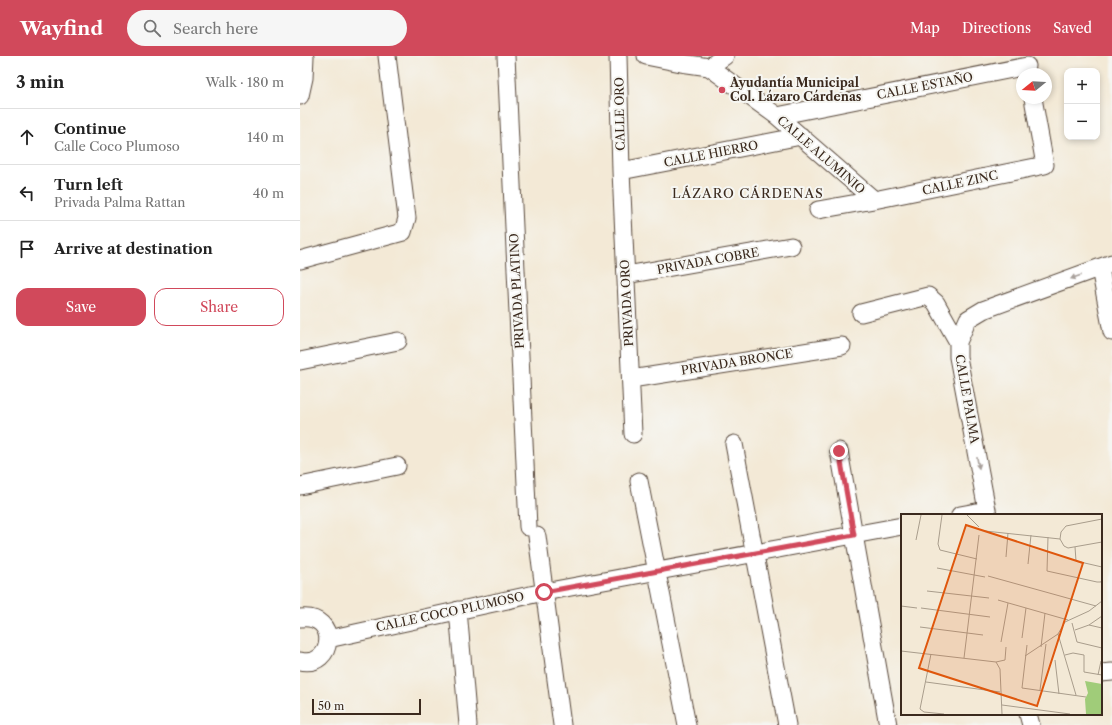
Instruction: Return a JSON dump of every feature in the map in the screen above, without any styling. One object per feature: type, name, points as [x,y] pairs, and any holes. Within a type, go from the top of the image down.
[{"type":"street","points":[[300,96],[304,78],[304,56]]},
{"type":"street","points":[[300,260],[403,232],[407,218],[387,56]]},
{"type":"street","name":"PRIVADA PLATINO","points":[[506,56],[533,531],[544,592],[562,725]]},
{"type":"street","name":"CALLE ORO","points":[[618,56],[621,171]]},
{"type":"street","points":[[646,56],[710,67],[725,56]]},
{"type":"street","name":"CALLE ESTAÑO","points":[[777,116],[1027,65]]},
{"type":"street","name":"CALLE ALUMINIO","points":[[710,67],[777,116],[874,200]]},
{"type":"street","name":"CALLE ZINC","points":[[818,210],[1045,165],[1034,104]]},
{"type":"street","name":"CALLE HIERRO","points":[[621,171],[801,136]]},
{"type":"street","name":"PRIVADA ORO","points":[[621,171],[633,434]]},
{"type":"street","name":"PRIVADA COBRE","points":[[626,275],[790,246]]},
{"type":"street","points":[[1106,265],[1112,332]]},
{"type":"street","name":"CALLE PALMA","points":[[988,512],[958,357],[958,342],[968,319],[983,310],[1106,265]]},
{"type":"street","points":[[861,313],[928,296],[936,303],[958,342]]},
{"type":"street","points":[[300,362],[398,341]]},
{"type":"street","name":"PRIVADA BRONCE","points":[[631,378],[842,346]]},
{"type":"street","points":[[734,444],[787,725]]},
{"type":"street","points":[[839,451],[888,725]]},
{"type":"street","points":[[300,486],[397,466]]},
{"type":"street","points":[[639,481],[687,725]]},
{"type":"street","points":[[969,514],[988,512]]},
{"type":"street","name":"CALLE COCO PLUMOSO","points":[[328,639],[544,592],[901,526]]},
{"type":"street","points":[[458,610],[468,725]]},
{"type":"street","points":[[300,618],[307,617],[315,619],[322,624],[327,631],[328,639],[328,647],[324,654],[310,662],[300,661]]},
{"type":"street","points":[[1102,673],[1112,672]]},
{"type":"street","points":[[1028,715],[1031,725]]},
{"type":"place","name":"Ayudantía Municipal Col. Lázaro Cárdenas","points":[[722,90]]},
{"type":"district","name":"LÁZARO CÁRDENAS","points":[[748,193]]},
{"type":"route","points":[[544,592],[854,535],[839,451]]}]
